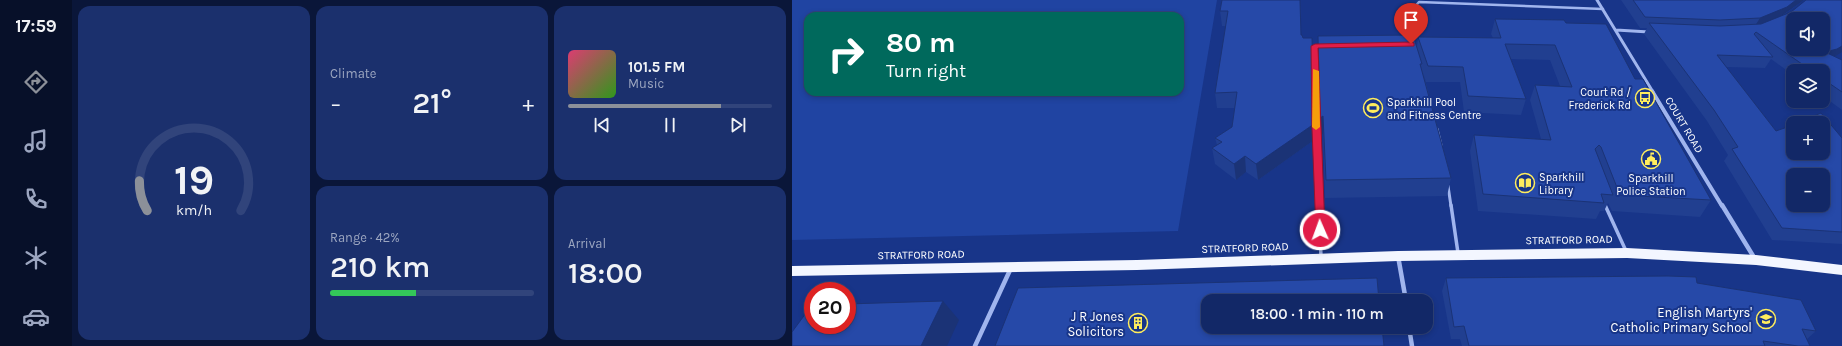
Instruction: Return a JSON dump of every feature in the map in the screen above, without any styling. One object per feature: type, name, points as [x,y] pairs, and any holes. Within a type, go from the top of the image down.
[{"type":"highway","name":"STRATFORD ROAD","points":[[792,271],[1011,268],[1398,256],[1627,253],[1756,260],[1842,270]]},
{"type":"street","name":"COURT ROAD","points":[[1597,0],[1756,260]]},
{"type":"street","points":[[1616,30],[1654,32]]},
{"type":"street","points":[[1398,256],[1405,294]]},
{"type":"street","points":[[975,346],[1011,268]]},
{"type":"street","points":[[1410,334],[1412,346]]},
{"type":"lane","points":[[1411,44],[1408,14],[1419,2],[1603,9]]},
{"type":"lane","points":[[1321,259],[1316,129],[1315,46],[1330,46]]},
{"type":"lane","points":[[1436,125],[1442,147]]},
{"type":"lane","points":[[1447,178],[1458,256]]},
{"type":"lane","points":[[1604,203],[1627,253]]},
{"type":"shaded area","points":[[792,0],[1217,0],[1178,231],[792,240]]},
{"type":"building","points":[[1222,0],[1300,0],[1301,35],[1303,38],[1312,38],[1314,124],[1256,164],[1245,156],[1234,164],[1212,148],[1222,142],[1215,138],[1232,127],[1237,92],[1215,93],[1228,11],[1220,11]]},
{"type":"building","points":[[1633,0],[1796,0],[1787,7],[1760,18],[1720,20],[1645,17]]},
{"type":"building","points":[[1806,0],[1842,0],[1842,46],[1830,51],[1830,12],[1791,12]]},
{"type":"building","points":[[1786,14],[1786,53],[1756,32],[1754,34],[1773,57],[1717,55],[1776,131],[1786,127],[1786,160],[1830,160],[1830,124],[1842,138],[1842,232],[1782,228],[1732,149],[1738,147],[1714,110],[1649,23],[1720,26],[1761,24]]},
{"type":"building","points":[[1495,19],[1564,20],[1566,23],[1606,24],[1635,79],[1643,79],[1711,200],[1620,195],[1599,145],[1595,149],[1613,195],[1601,194],[1604,203],[1483,194],[1474,135],[1551,140],[1535,85],[1572,87],[1555,45],[1505,44],[1526,99],[1468,96],[1463,67],[1428,66],[1418,37],[1501,38]]},
{"type":"building","name":"Sparkhill Pool and Fitness Centre","points":[[1413,35],[1422,64],[1420,64],[1451,178],[1326,180],[1323,116],[1320,118],[1318,36]]},
{"type":"building","points":[[1830,54],[1842,60],[1842,92],[1830,84],[1830,64],[1802,64],[1790,56],[1830,56]]},
{"type":"building","points":[[1821,113],[1824,116],[1814,116]]},
{"type":"building","points":[[1696,277],[1697,283],[1801,300],[1816,331],[1802,329],[1810,346],[1798,346],[1763,341],[1765,346],[1469,346],[1464,326],[1454,327],[1446,278]]},
{"type":"building","points":[[1377,278],[1378,294],[1201,294],[1201,334],[1383,334],[1384,346],[995,346],[1018,288]]},
{"type":"building","points":[[943,301],[921,346],[792,346],[792,332],[804,316],[804,334],[856,334],[856,304]]},
{"type":"slow traffic","points":[[1315,71],[1316,127]]},
{"type":"place","name":"Court Rd / Frederick Rd","points":[[1645,98]]},
{"type":"place","name":"Sparkhill Pool and Fitness Centre","points":[[1373,108]]},
{"type":"place","name":"Sparkhill Police Station","points":[[1651,159]]},
{"type":"place","name":"Sparkhill Library","points":[[1525,183]]},
{"type":"place","name":"English Martyrs' Catholic Primary School","points":[[1766,319]]},
{"type":"place","name":"J R Jones Solicitors","points":[[1138,323]]},
{"type":"route","points":[[1320,230],[1316,129],[1315,46],[1411,44]]}]
